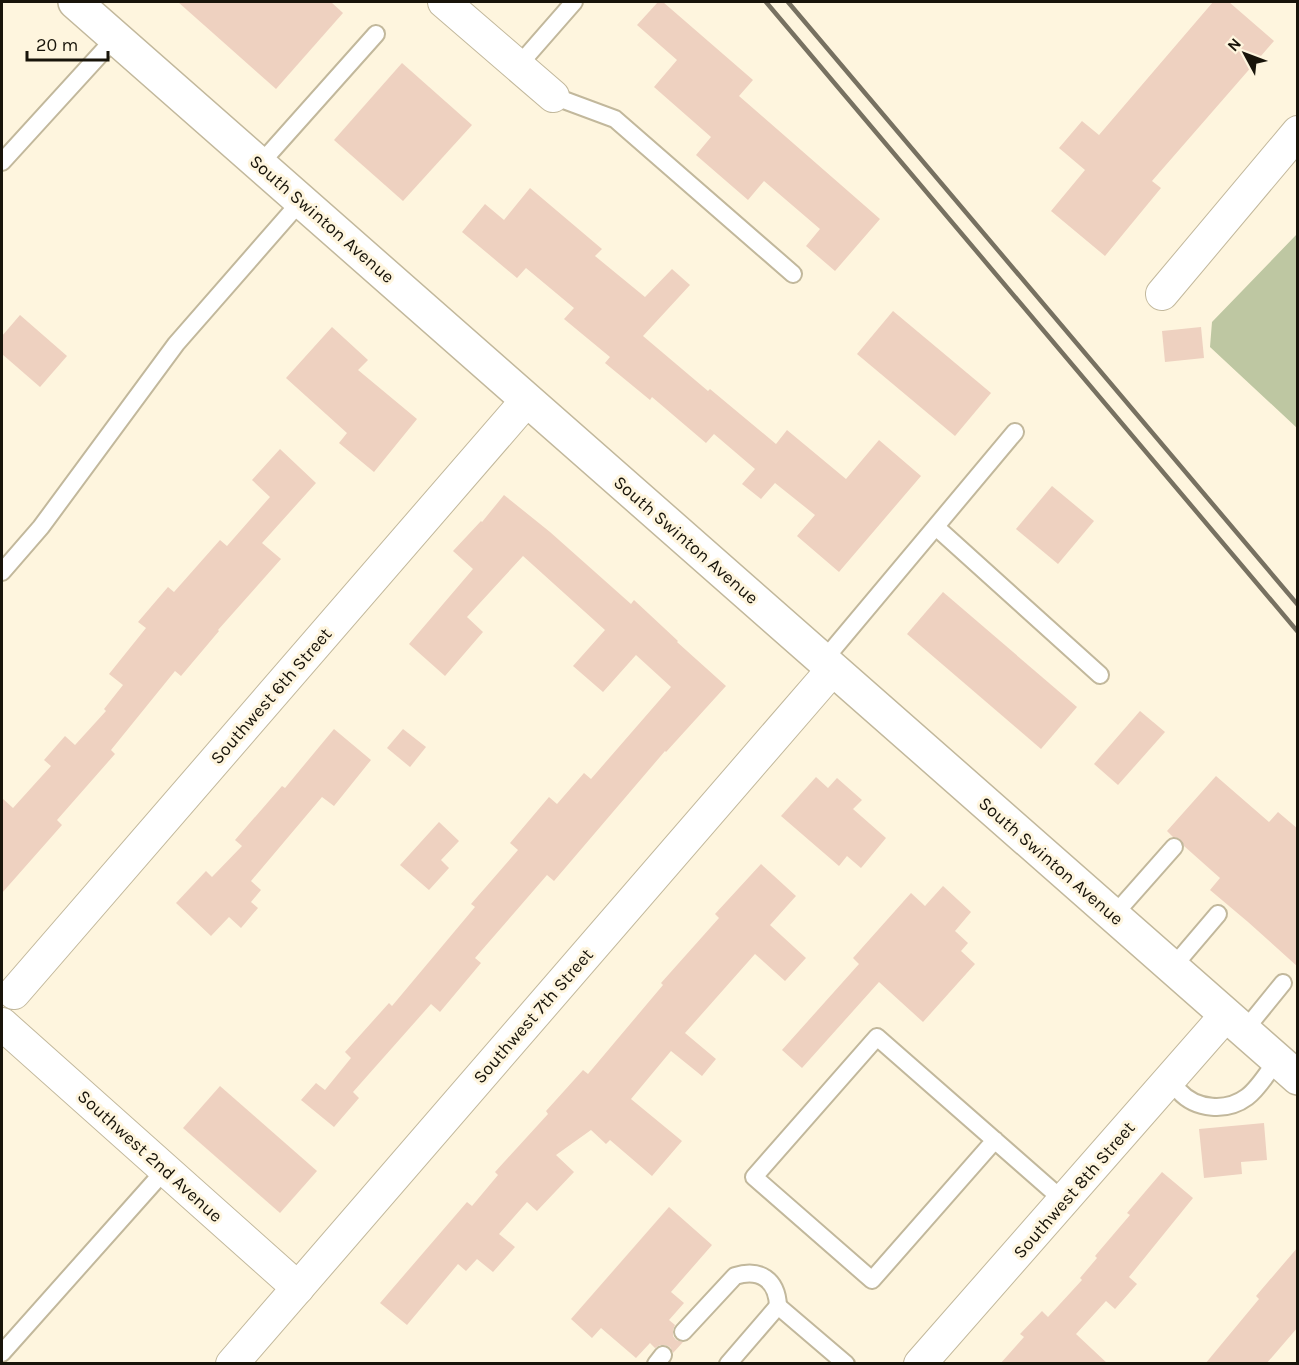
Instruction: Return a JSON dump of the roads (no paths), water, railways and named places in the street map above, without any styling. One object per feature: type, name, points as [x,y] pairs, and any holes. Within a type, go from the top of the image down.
[{"type":"street","name":"South Swinton Avenue","points":[[75,2],[1287,1069]]},
{"type":"street","points":[[444,2],[553,96]]},
{"type":"street","points":[[1162,294],[1298,132]]},
{"type":"street","name":"Southwest 6th Street","points":[[14,993],[527,400]]},
{"type":"street","name":"Southwest 7th Street","points":[[232,1364],[828,665]]},
{"type":"street","name":"Southwest 8th Street","points":[[920,1364],[1171,1080],[1235,1023]]},
{"type":"street","name":"Southwest 2nd Avenue","points":[[2,1024],[298,1288]]},
{"type":"lane","points":[[518,66],[573,2]]},
{"type":"lane","points":[[260,165],[376,34]]},
{"type":"lane","points":[[2,162],[116,38]]},
{"type":"lane","points":[[553,96],[615,119],[793,274]]},
{"type":"lane","points":[[2,572],[41,526],[176,344],[301,201]]},
{"type":"lane","points":[[828,665],[936,527],[1015,432]]},
{"type":"lane","points":[[936,527],[1100,675]]},
{"type":"lane","points":[[1113,916],[1174,847]]},
{"type":"lane","points":[[1172,968],[1218,914]]},
{"type":"lane","points":[[1235,1023],[1283,983]]},
{"type":"lane","points":[[995,1140],[872,1280],[754,1177],[877,1037],[995,1140],[1064,1201]]},
{"type":"lane","points":[[1171,1080],[1179,1092],[1191,1101],[1205,1107],[1220,1108],[1235,1104],[1287,1069]]},
{"type":"lane","points":[[2,1353],[165,1170]]},
{"type":"lane","points":[[683,1332],[735,1275],[753,1273],[762,1276],[774,1288],[778,1297],[778,1306],[728,1364]]},
{"type":"lane","points":[[778,1306],[846,1364]]},
{"type":"railway","points":[[766,2],[1298,632]]},
{"type":"railway","points":[[788,2],[1298,605]]}]
